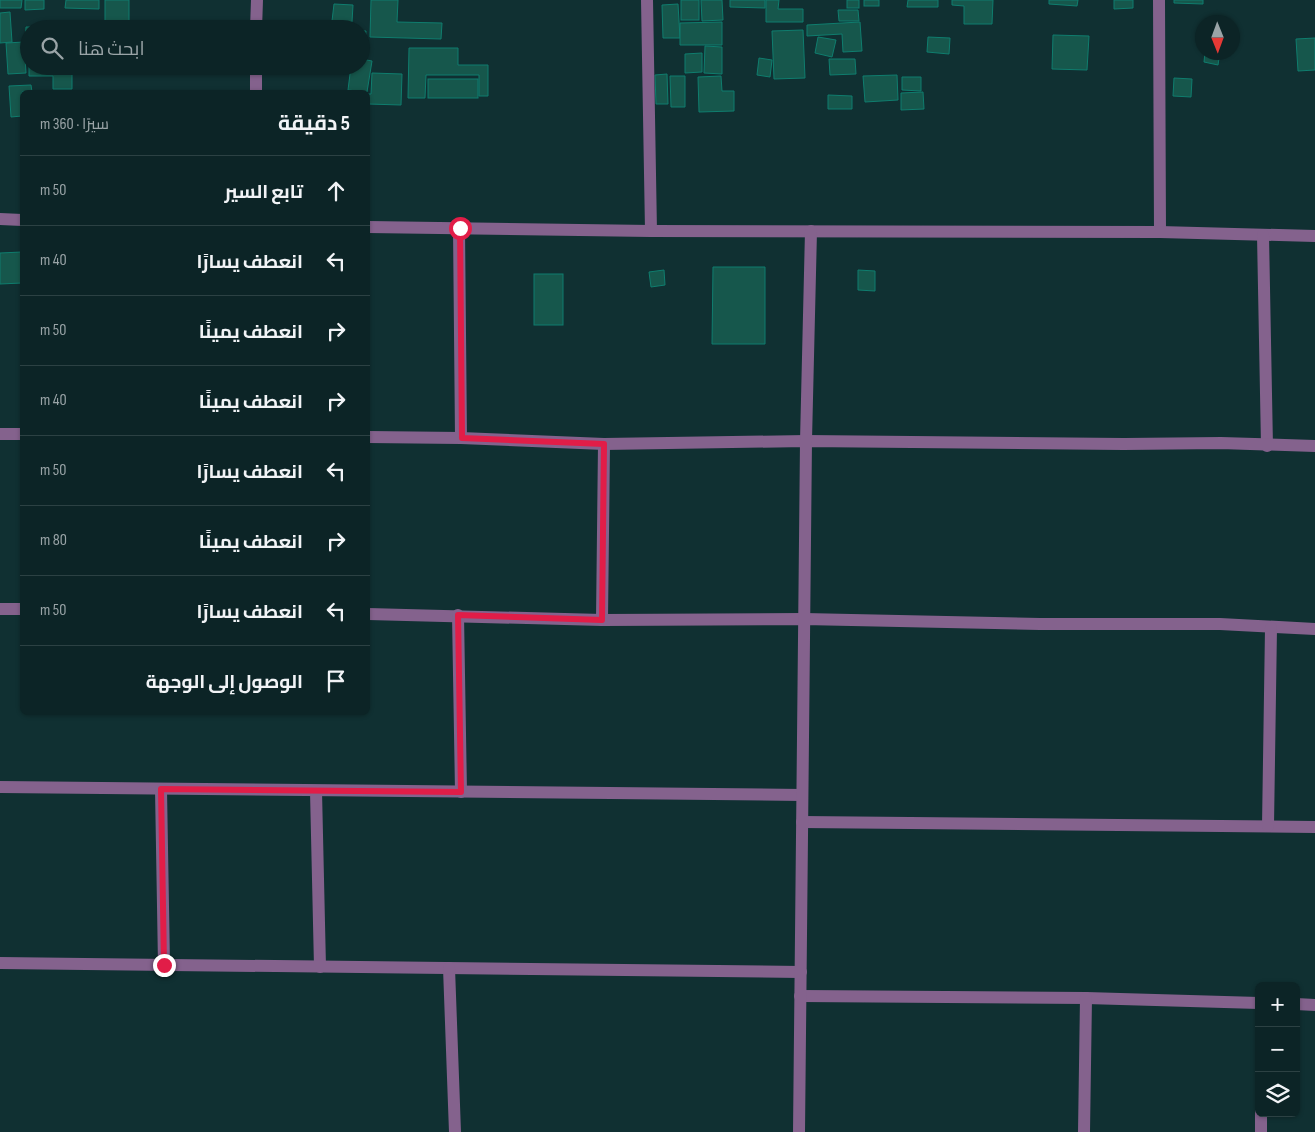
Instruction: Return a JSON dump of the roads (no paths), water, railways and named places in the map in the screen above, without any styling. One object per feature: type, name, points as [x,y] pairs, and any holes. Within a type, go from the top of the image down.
[{"type":"street","points":[[256,20],[257,0]]},
{"type":"street","points":[[647,0],[651,231]]},
{"type":"street","points":[[1159,0],[1160,232]]},
{"type":"street","points":[[256,75],[256,90]]},
{"type":"street","points":[[0,219],[20,220]]},
{"type":"street","points":[[370,227],[651,231],[1160,232],[1315,236]]},
{"type":"street","points":[[460,228],[462,438]]},
{"type":"street","points":[[799,1132],[806,441],[811,231]]},
{"type":"street","points":[[1263,235],[1267,446]]},
{"type":"street","points":[[0,434],[20,434]]},
{"type":"street","points":[[370,437],[462,438],[604,444],[806,441],[1124,444],[1221,442],[1267,446],[1315,446]]},
{"type":"street","points":[[602,620],[604,444]]},
{"type":"street","points":[[0,610],[20,609]]},
{"type":"street","points":[[370,614],[602,620],[804,619],[1058,624],[1220,624],[1315,629]]},
{"type":"street","points":[[458,615],[461,792]]},
{"type":"street","points":[[1268,826],[1271,628]]},
{"type":"street","points":[[0,788],[802,795]]},
{"type":"street","points":[[161,789],[164,965]]},
{"type":"street","points":[[316,791],[320,967]]},
{"type":"street","points":[[802,822],[1315,826]]},
{"type":"street","points":[[0,963],[801,972]]},
{"type":"street","points":[[450,968],[455,1132]]},
{"type":"street","points":[[800,996],[1086,998],[1255,1003]]},
{"type":"street","points":[[1084,1132],[1086,998]]},
{"type":"street","points":[[1300,1004],[1315,1005]]},
{"type":"street","points":[[1261,1117],[1261,1132]]}]
